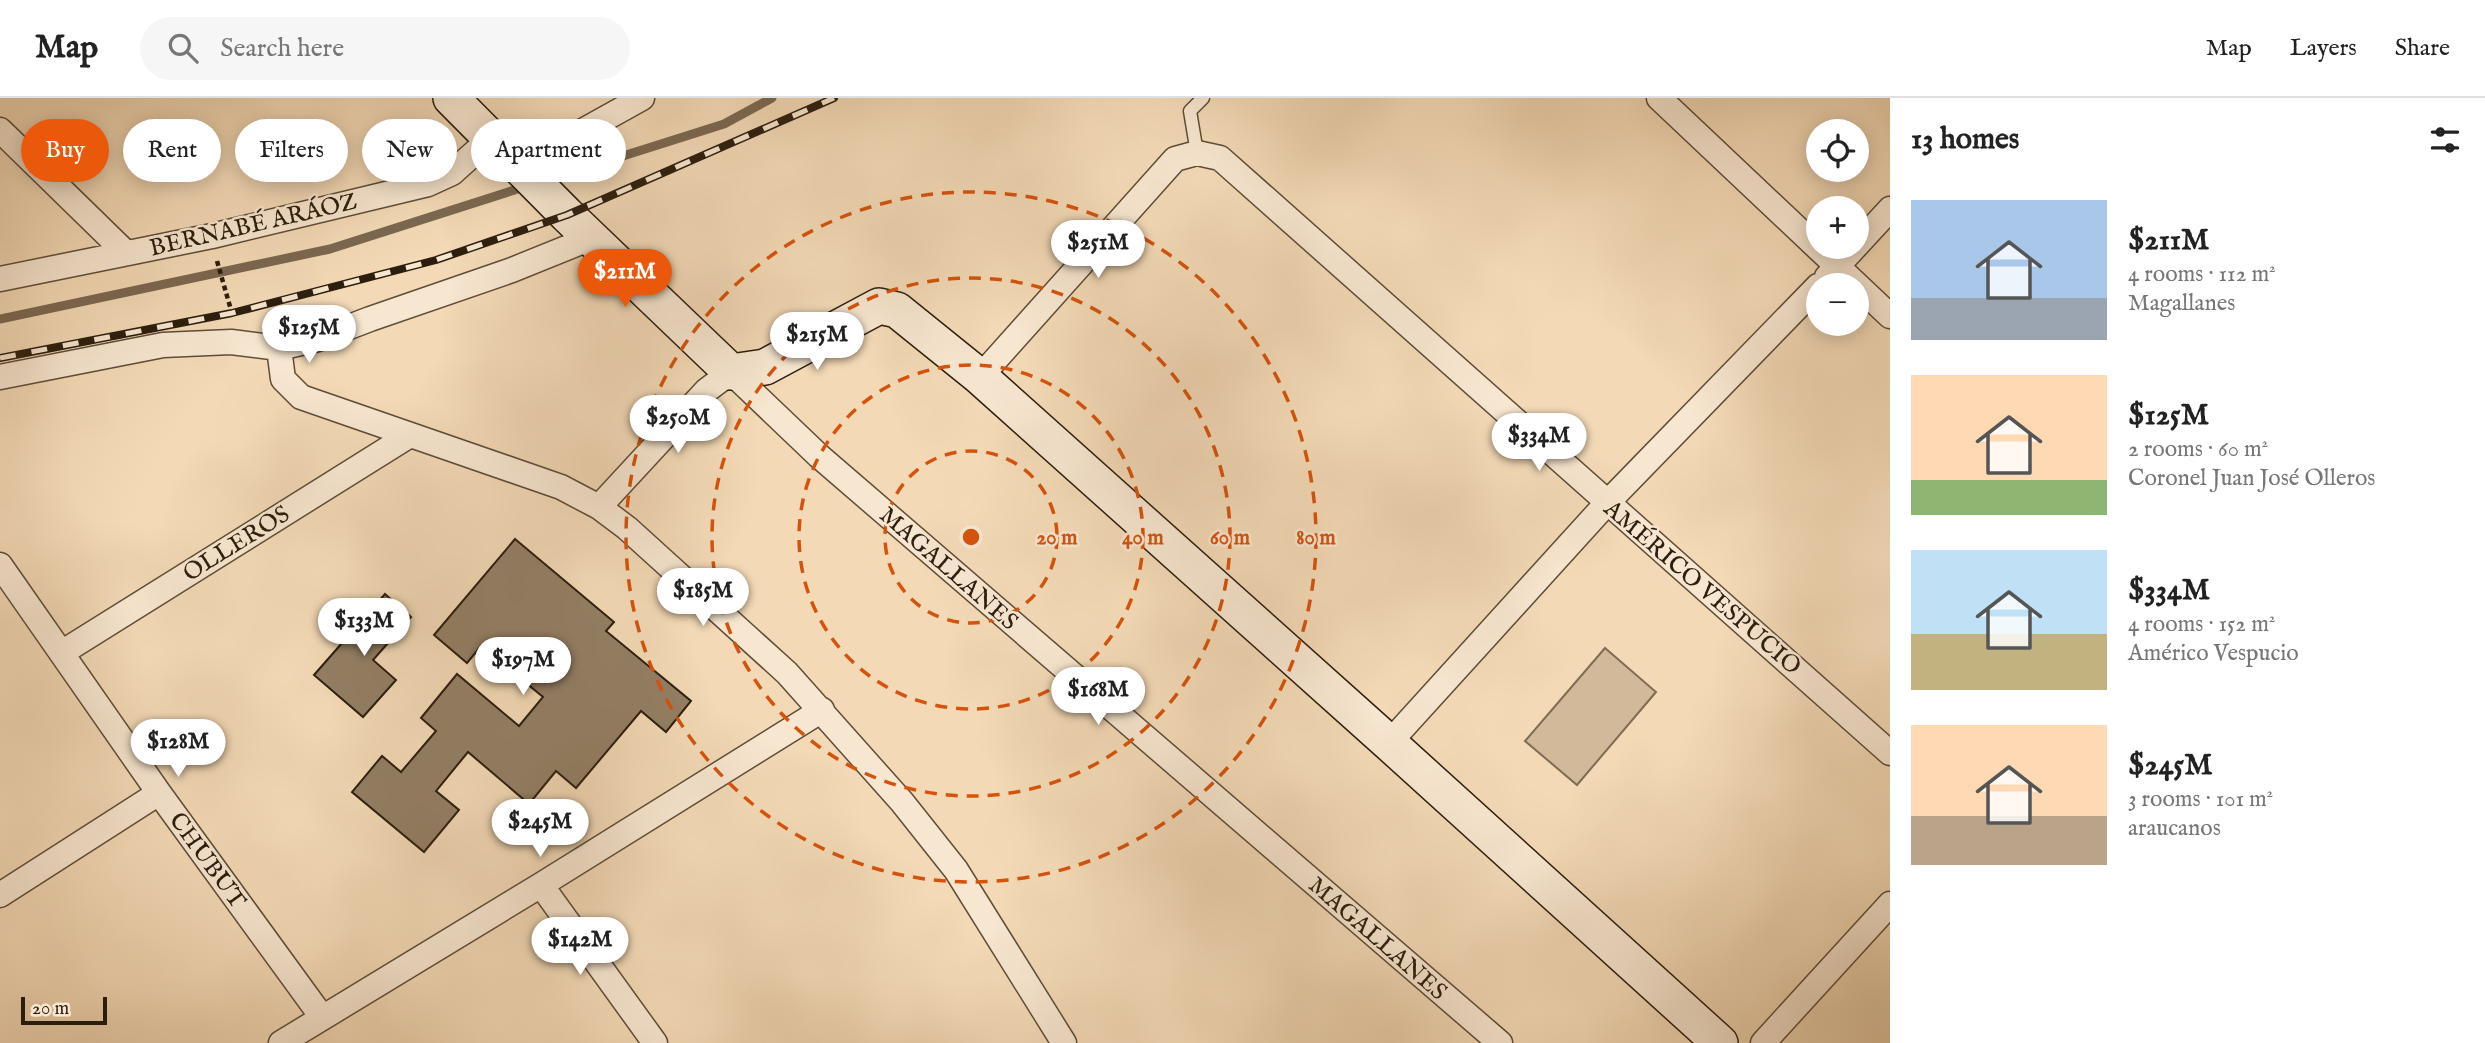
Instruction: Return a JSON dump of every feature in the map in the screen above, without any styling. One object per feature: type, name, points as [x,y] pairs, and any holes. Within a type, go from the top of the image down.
[{"type":"main road","name":"MAGALLANES","points":[[451,98],[472,119]]},
{"type":"main road","name":"MAGALLANES","points":[[536,182],[731,372]]},
{"type":"main road","points":[[731,372],[765,367],[879,306],[897,310],[980,377],[1720,1043]]},
{"type":"street","points":[[609,119],[642,98]]},
{"type":"street","points":[[1659,98],[1890,316]]},
{"type":"street","points":[[0,130],[126,253]]},
{"type":"street","points":[[980,377],[1175,159],[1197,153]]},
{"type":"street","name":"AMÉRICO VESPUCIO","points":[[1197,153],[1220,158],[1890,752]]},
{"type":"street","name":"BERNABÉ ARÁOZ","points":[[0,279],[212,236],[428,184],[452,173],[471,156]]},
{"type":"street","points":[[1869,232],[1890,209]]},
{"type":"street","points":[[0,377],[163,345],[231,342],[279,348],[318,340],[370,318],[512,270],[591,238]]},
{"type":"street","points":[[1831,273],[1844,259]]},
{"type":"street","points":[[1389,743],[1607,503],[1806,299]]},
{"type":"street","points":[[279,348],[283,379],[301,397],[561,486],[627,528],[787,673],[902,802],[956,870],[1064,1043]]},
{"type":"street","points":[[599,508],[707,390],[731,372]]},
{"type":"street","name":"MAGALLANES","points":[[731,372],[819,456],[1500,1043]]},
{"type":"street","name":"OLLEROS","points":[[63,652],[410,435]]},
{"type":"street","name":"CHUBUT","points":[[0,565],[7,591],[63,652],[159,793],[322,1017]]},
{"type":"street","points":[[281,1043],[822,710]]},
{"type":"street","points":[[0,895],[159,793]]},
{"type":"street","points":[[541,885],[655,1043]]},
{"type":"street","points":[[1763,1043],[1890,904]]},
{"type":"lane","points":[[1197,153],[1190,111],[1202,98]]},
{"type":"path","points":[[217,258],[230,306]]},
{"type":"shaded area","points":[[1605,648],[1656,692],[1577,785],[1525,741]]},
{"type":"building","points":[[515,539],[614,622],[606,631],[691,701],[666,732],[641,711],[576,788],[556,771],[529,804],[468,752],[436,791],[459,810],[424,852],[352,792],[382,756],[401,772],[436,731],[421,718],[457,674],[519,726],[543,697],[481,646],[467,663],[434,635]]},
{"type":"building","points":[[385,594],[411,617],[373,660],[396,680],[363,717],[314,675]]},
{"type":"waterway","points":[[626,155],[724,124],[772,98]]},
{"type":"waterway","points":[[0,319],[330,249],[527,186]]},
{"type":"railway","points":[[0,358],[232,313],[436,260],[567,215],[834,98]]}]
